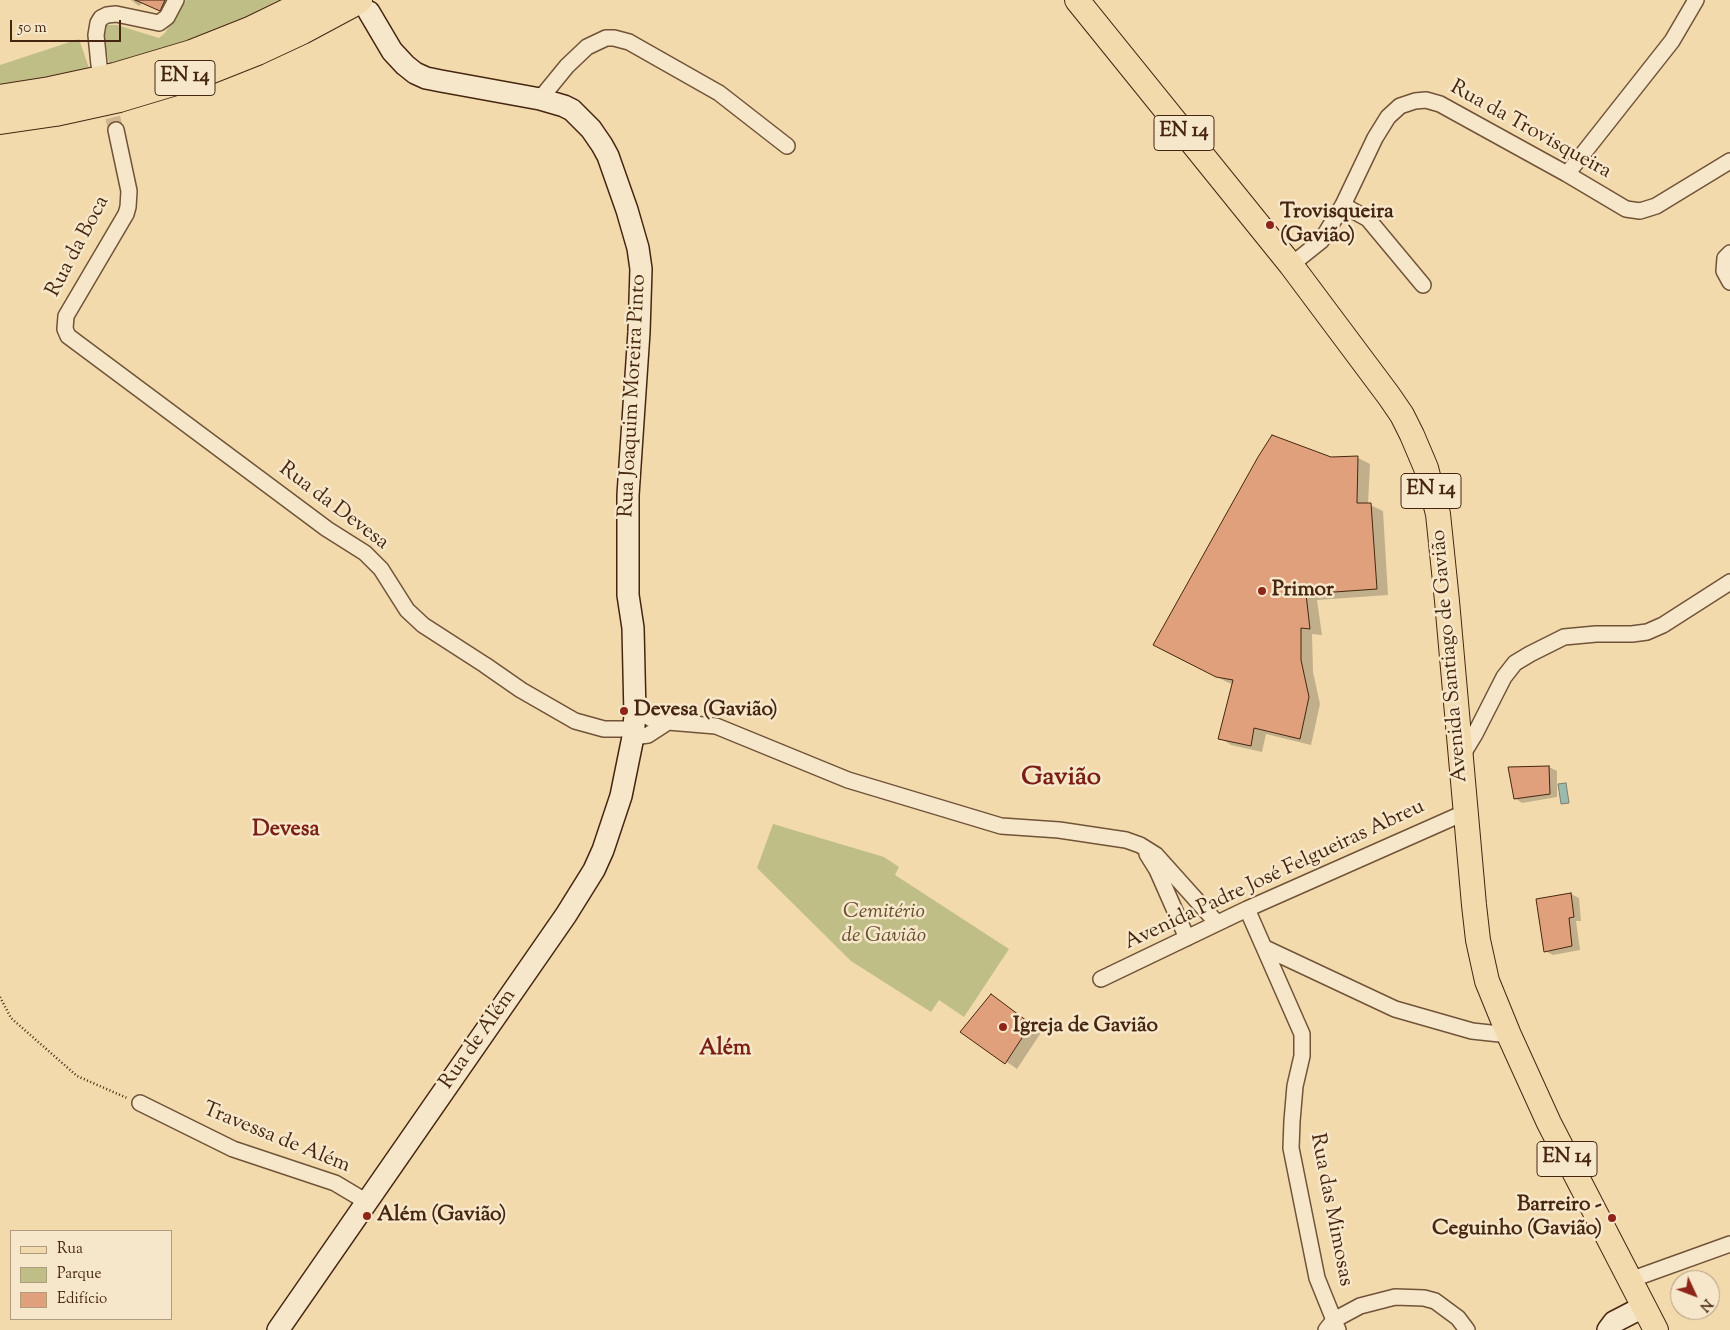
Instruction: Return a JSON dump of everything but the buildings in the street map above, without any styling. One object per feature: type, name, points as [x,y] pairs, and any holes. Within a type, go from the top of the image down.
[{"type":"highway","name":"EN 14","points":[[0,99],[50,91],[115,76],[192,54],[250,31],[314,0]]},
{"type":"highway","name":"EN 14","points":[[0,120],[55,112],[119,98],[199,74],[363,6]]},
{"type":"main road","name":"Avenida Santiago de Gavião","points":[[1077,0],[1291,265],[1402,415],[1426,468],[1438,514],[1478,940],[1488,981],[1509,1035],[1549,1123],[1656,1330]]},
{"type":"street","points":[[99,65],[96,35],[101,18],[116,14],[159,23],[166,17],[176,0]]},
{"type":"street","points":[[1566,174],[1672,41],[1696,0]]},
{"type":"street","name":"Rua Joaquim Moreira Pinto","points":[[363,6],[392,51],[415,73],[441,82],[540,99],[564,106],[572,110],[591,129],[608,156],[638,248],[642,284],[628,495],[628,595],[633,628],[634,725]]},
{"type":"street","points":[[540,99],[567,66],[587,47],[606,38],[614,38],[629,42],[719,93],[787,146]]},
{"type":"street","name":"Rua da Trovisqueira","points":[[1291,265],[1321,241],[1343,205],[1388,117],[1400,106],[1414,101],[1426,100],[1440,104],[1626,209],[1640,211],[1656,206],[1730,161]]},
{"type":"street","name":"Rua da Boca","points":[[82,348],[68,336],[65,329],[66,316],[126,214],[128,207],[129,190],[116,130]]},
{"type":"street","points":[[1343,205],[1368,219],[1423,285]]},
{"type":"street","points":[[1730,253],[1725,258],[1724,271],[1730,282]]},
{"type":"street","name":"Rua da Devesa","points":[[82,348],[327,529],[365,553],[381,569],[407,610],[423,625],[521,690],[576,721],[604,730],[634,725]]},
{"type":"street","points":[[1461,757],[1504,677],[1515,663],[1564,637],[1647,632],[1663,625],[1730,582]]},
{"type":"street","points":[[634,725],[652,719],[716,726],[848,780],[1000,826],[1059,830],[1126,840],[1156,854],[1217,923]]},
{"type":"street","points":[[634,725],[648,735],[668,722]]},
{"type":"street","name":"Rua de Além","points":[[278,1330],[566,915],[594,870],[603,850],[621,796],[634,725]]},
{"type":"street","name":"Avenida Padre José Felgueiras Abreu","points":[[1101,979],[1217,923],[1466,812]]},
{"type":"street","points":[[1140,845],[1157,870],[1187,938]]},
{"type":"street","name":"Rua das Mimosas","points":[[1247,910],[1302,1034],[1302,1056],[1295,1086],[1291,1148],[1317,1278],[1333,1327]]},
{"type":"street","points":[[1265,948],[1395,1009],[1472,1031],[1509,1035]]},
{"type":"street","name":"Travessa de Além","points":[[140,1103],[232,1149],[335,1183],[367,1202]]},
{"type":"street","points":[[1630,1280],[1730,1244]]},
{"type":"street","points":[[1333,1327],[1360,1306],[1395,1297],[1424,1298],[1435,1301],[1458,1318],[1467,1330]]},
{"type":"street","points":[[1608,1330],[1614,1322],[1643,1307]]},
{"type":"path","points":[[0,998],[11,1018],[77,1076],[140,1103]]},
{"type":"green space","points":[[186,0],[296,0],[111,71],[102,32],[105,25],[117,25],[159,38],[165,33]]},
{"type":"green space","points":[[79,39],[91,74],[0,90],[0,65]]},
{"type":"green space","name":"Cemitério de Gavião","points":[[773,824],[884,857],[899,867],[895,875],[1009,949],[964,1017],[939,1000],[931,1012],[851,961],[757,868]]},
{"type":"shaded area","points":[[1566,783],[1569,803],[1561,804],[1558,784]]},
{"type":"tunnel","points":[[107,95],[116,130]]},
{"type":"place","name":"Trovisqueira (Gavião)","points":[[1270,225]]},
{"type":"place","name":"Primor","points":[[1262,591]]},
{"type":"place","name":"Devesa (Gavião)","points":[[624,711]]},
{"type":"place","name":"Igreja de Gavião","points":[[1003,1027]]},
{"type":"place","name":"Além (Gavião)","points":[[367,1216]]},
{"type":"place","name":"Barreiro - Ceguinho (Gavião)","points":[[1612,1218]]},
{"type":"district","name":"Gavião","points":[[1061,780]]},
{"type":"district","name":"Devesa","points":[[286,831]]},
{"type":"district","name":"Além","points":[[725,1050]]}]
